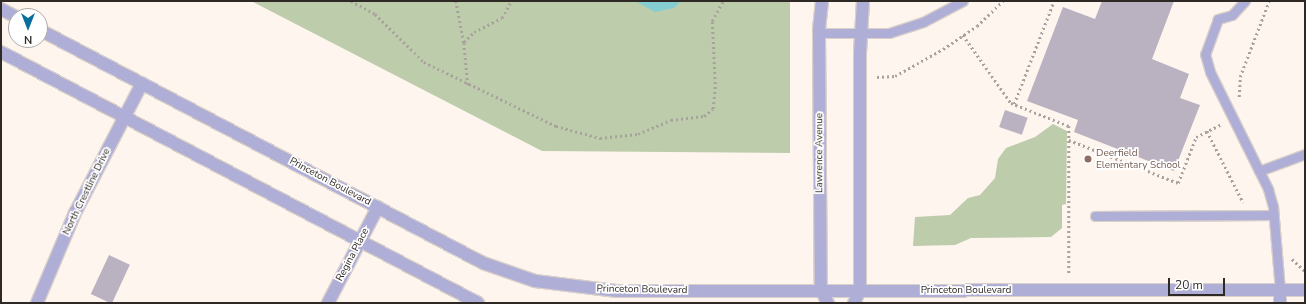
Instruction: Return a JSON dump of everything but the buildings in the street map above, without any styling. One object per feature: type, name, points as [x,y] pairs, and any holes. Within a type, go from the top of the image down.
[{"type":"street","name":"Lawrence Avenue","points":[[822,1],[820,34],[821,290],[828,303]]},
{"type":"street","points":[[854,303],[860,290],[863,1]]},
{"type":"street","name":"Princeton Boulevard","points":[[48,34],[483,263],[535,281],[569,288],[617,291],[1305,290]]},
{"type":"street","points":[[1,52],[359,243],[478,303]]},
{"type":"street","name":"North Crestline Drive","points":[[37,303],[76,214],[142,83]]},
{"type":"street","name":"Regina Place","points":[[328,303],[378,207]]},
{"type":"street","points":[[1280,290],[1280,303]]},
{"type":"lane","points":[[820,34],[862,33],[906,28],[946,13],[962,1]]},
{"type":"lane","points":[[1245,1],[1232,15],[1218,19],[1205,54],[1210,72],[1268,189],[1274,215],[1280,290]]},
{"type":"lane","points":[[1259,171],[1305,154]]},
{"type":"lane","points":[[1095,216],[1274,215]]},
{"type":"path","points":[[350,1],[375,14],[424,62],[468,85],[556,126],[600,138],[627,136],[671,120],[704,116],[715,103],[712,20],[723,1]]},
{"type":"path","points":[[456,1],[464,43],[468,85]]},
{"type":"path","points":[[464,43],[474,32],[502,18],[510,1]]},
{"type":"path","points":[[877,77],[900,73],[963,35],[1003,1]]},
{"type":"path","points":[[1014,104],[1054,1]]},
{"type":"path","points":[[1240,102],[1240,77],[1269,1]]},
{"type":"path","points":[[963,35],[1014,104],[1069,126],[1070,273]]},
{"type":"path","points":[[1069,140],[1178,183],[1196,137],[1233,119]]},
{"type":"path","points":[[1207,131],[1243,201],[1243,215]]},
{"type":"path","points":[[1290,257],[1305,271]]},
{"type":"green space","points":[[251,1],[790,1],[790,153],[542,151]]},
{"type":"green space","points":[[1053,124],[1067,131],[1066,204],[1062,205],[1062,228],[1051,237],[971,238],[955,245],[913,246],[915,217],[950,215],[968,198],[980,195],[995,178],[998,159],[1006,148],[1035,137]]},
{"type":"water","points":[[635,1],[681,1],[674,8],[655,12]]},
{"type":"place","name":"Deerfield Elementary School","points":[[1088,159]]}]
